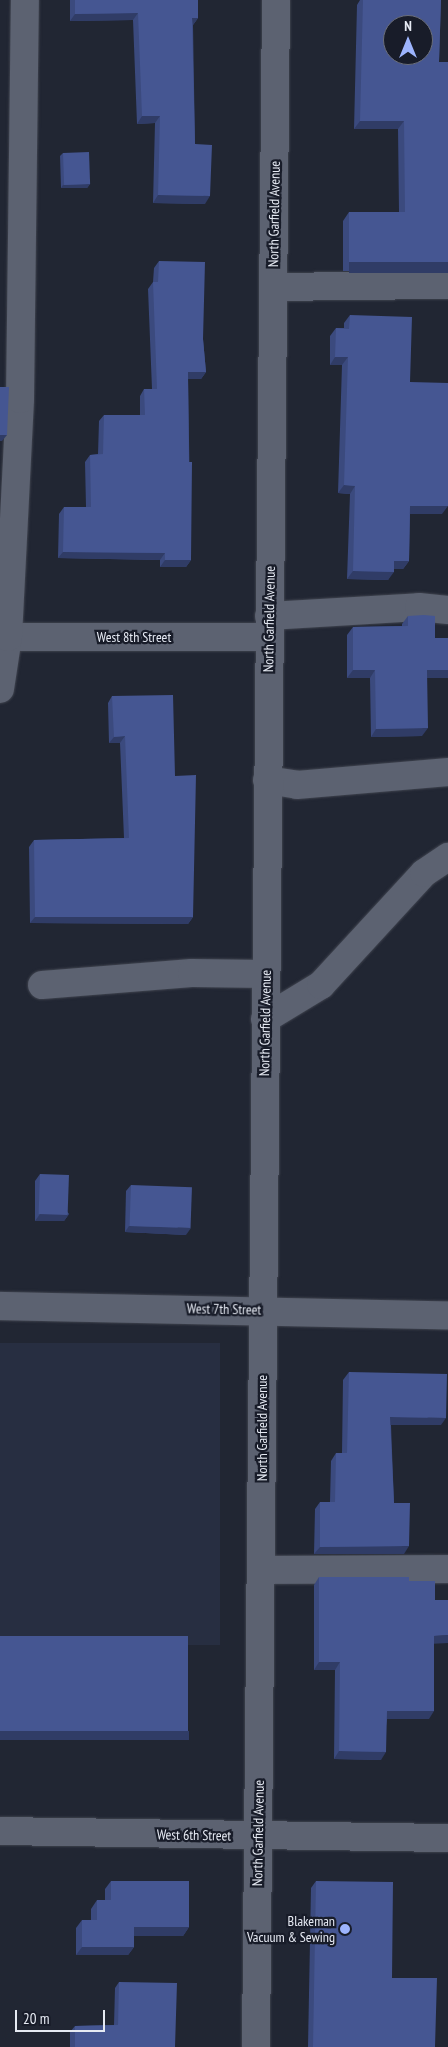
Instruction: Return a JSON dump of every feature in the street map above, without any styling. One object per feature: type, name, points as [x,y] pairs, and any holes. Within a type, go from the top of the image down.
[{"type":"street","points":[[0,689],[20,399],[25,0]]},
{"type":"street","name":"North Garfield Avenue","points":[[256,2047],[276,0]]},
{"type":"street","points":[[273,287],[448,285]]},
{"type":"street","name":"West 8th Street","points":[[4,637],[269,626],[419,607],[448,610]]},
{"type":"street","points":[[268,780],[297,785],[448,772]]},
{"type":"street","points":[[265,1019],[321,985],[424,873],[448,857]]},
{"type":"street","points":[[42,985],[192,973],[266,974]]},
{"type":"street","name":"West 7th Street","points":[[0,1306],[262,1309],[448,1315]]},
{"type":"street","points":[[261,1570],[448,1569]]},
{"type":"street","name":"West 6th Street","points":[[0,1831],[448,1838]]},
{"type":"shaded area","points":[[0,1343],[220,1343],[220,1645],[0,1645]]},
{"type":"building","points":[[75,0],[198,0],[198,18],[192,18],[195,144],[212,145],[210,196],[158,195],[160,116],[142,116],[138,13],[75,14]]},
{"type":"building","points":[[363,0],[441,0],[439,62],[448,62],[448,262],[349,262],[349,212],[405,212],[404,121],[360,121]]},
{"type":"building","points":[[89,152],[90,184],[64,185],[63,153]]},
{"type":"building","points":[[159,261],[205,262],[203,339],[206,372],[188,372],[189,462],[192,462],[191,560],[165,560],[165,553],[63,552],[64,507],[91,507],[90,455],[103,454],[104,415],[145,415],[144,389],[157,389],[153,282],[158,282]]},
{"type":"building","points":[[350,315],[412,317],[410,382],[448,383],[448,506],[410,506],[409,561],[394,561],[394,572],[353,571],[355,486],[344,485],[348,357],[335,357],[336,328],[349,329]]},
{"type":"building","points":[[0,387],[9,387],[7,435],[0,435]]},
{"type":"building","points":[[408,616],[435,616],[435,638],[448,638],[448,670],[427,670],[428,728],[376,729],[375,670],[353,670],[353,627],[408,626]]},
{"type":"building","points":[[173,695],[175,776],[196,775],[193,917],[35,917],[34,840],[129,838],[125,736],[114,737],[112,696]]},
{"type":"building","points":[[40,1174],[69,1175],[68,1215],[39,1214]]},
{"type":"building","points":[[131,1185],[192,1187],[191,1228],[130,1226]]},
{"type":"building","points":[[349,1372],[447,1374],[446,1418],[390,1417],[394,1503],[410,1503],[409,1546],[320,1547],[320,1502],[335,1502],[336,1453],[347,1453]]},
{"type":"building","points":[[319,1577],[409,1577],[409,1581],[435,1581],[435,1600],[448,1600],[448,1635],[434,1636],[434,1711],[387,1711],[386,1752],[339,1751],[340,1662],[319,1662]]},
{"type":"building","points":[[0,1636],[188,1636],[188,1731],[0,1731]]},
{"type":"building","points":[[111,1881],[189,1881],[189,1927],[134,1927],[134,1947],[82,1947],[82,1920],[97,1920],[97,1900],[111,1900]]},
{"type":"building","points":[[316,1881],[393,1882],[392,1978],[437,1978],[435,2047],[313,2047]]},
{"type":"building","points":[[119,1982],[177,1983],[175,2047],[75,2047],[75,2026],[118,2025]]},
{"type":"place","name":"Blakeman Vacuum & Sewing","points":[[345,1929]]}]
